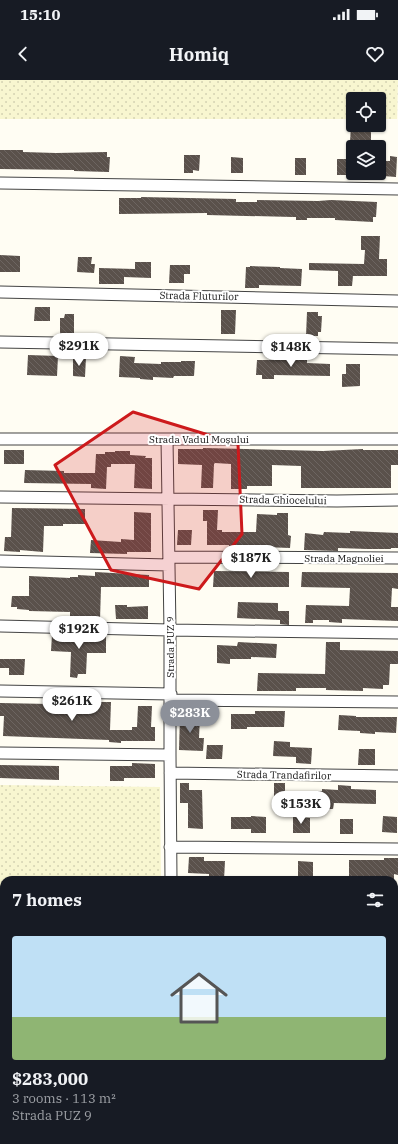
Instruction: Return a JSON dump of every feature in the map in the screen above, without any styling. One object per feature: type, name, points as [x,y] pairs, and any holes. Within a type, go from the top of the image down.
[{"type":"street","points":[[0,183],[398,189]]},
{"type":"street","name":"Strada Fluturilor","points":[[0,292],[398,301]]},
{"type":"street","points":[[0,342],[398,350]]},
{"type":"street","name":"Strada Vadul Moșului","points":[[0,439],[398,440]]},
{"type":"street","name":"Strada PUZ 9","points":[[167,439],[170,630],[171,876]]},
{"type":"street","name":"Strada Ghiocelului","points":[[0,497],[398,500]]},
{"type":"street","name":"Strada Magnoliei","points":[[0,561],[169,561],[398,558]]},
{"type":"street","points":[[0,626],[398,633]]},
{"type":"street","points":[[0,691],[170,697],[398,702]]},
{"type":"street","points":[[0,753],[170,755]]},
{"type":"street","name":"Strada Trandafirilor","points":[[170,773],[398,776]]},
{"type":"street","points":[[170,847],[398,849]]},
{"type":"highlighted area","points":[[133,412],[238,444],[242,534],[199,589],[111,570],[55,465]]},
{"type":"shaded area","points":[[0,80],[398,80],[397,119],[386,119],[386,92],[346,92],[346,119],[0,119]]},
{"type":"shaded area","points":[[0,785],[160,787],[161,876],[0,876]]},
{"type":"building","points":[[351,132],[371,132],[371,140],[350,140]]},
{"type":"building","points":[[0,150],[23,150],[23,152],[56,153],[107,152],[107,157],[110,157],[109,172],[0,169]]},
{"type":"building","points":[[184,155],[200,155],[199,171],[193,170],[193,173],[184,173]]},
{"type":"building","points":[[390,156],[397,157],[396,177],[386,176],[386,161],[390,161]]},
{"type":"building","points":[[231,157],[243,158],[243,173],[231,173]]},
{"type":"building","points":[[295,158],[306,158],[306,175],[295,175]]},
{"type":"building","points":[[337,159],[346,159],[346,175],[337,175]]},
{"type":"building","points":[[119,198],[236,199],[236,202],[257,202],[257,200],[331,200],[377,202],[376,217],[373,217],[373,222],[335,220],[335,218],[307,218],[307,220],[296,220],[296,217],[207,215],[207,213],[119,214]]},
{"type":"building","points":[[361,236],[380,236],[379,259],[387,259],[387,276],[353,276],[352,286],[338,286],[338,271],[309,270],[309,263],[364,264],[365,250],[361,250]]},
{"type":"building","points":[[0,255],[20,256],[20,272],[0,272]]},
{"type":"building","points":[[78,257],[92,257],[91,264],[95,264],[94,273],[77,272]]},
{"type":"building","points":[[135,262],[151,262],[151,278],[124,277],[124,284],[99,284],[99,268],[135,269]]},
{"type":"building","points":[[170,265],[190,265],[190,274],[184,274],[184,283],[169,283]]},
{"type":"building","points":[[246,267],[302,269],[301,286],[259,285],[259,288],[245,288]]},
{"type":"building","points":[[35,307],[50,307],[50,321],[34,321]]},
{"type":"building","points":[[221,310],[236,310],[235,334],[221,334]]},
{"type":"building","points":[[307,312],[318,312],[318,316],[322,316],[321,332],[318,332],[318,336],[306,336]]},
{"type":"building","points":[[65,314],[74,314],[74,335],[60,335],[60,318],[64,318]]},
{"type":"building","points":[[28,355],[58,356],[57,376],[27,375]]},
{"type":"building","points":[[307,355],[307,363],[330,364],[330,376],[274,375],[274,379],[262,379],[262,375],[256,375],[257,360],[293,360],[293,356]]},
{"type":"building","points":[[120,356],[135,357],[134,363],[161,364],[161,362],[195,361],[194,376],[174,376],[173,378],[153,377],[153,380],[119,377]]},
{"type":"building","points":[[73,357],[86,357],[85,377],[73,376]]},
{"type":"building","points":[[346,364],[360,364],[360,386],[342,387],[342,374],[346,374]]},
{"type":"building","points":[[203,448],[323,451],[363,449],[398,450],[398,465],[391,465],[391,488],[301,488],[301,466],[272,465],[272,486],[247,486],[247,489],[231,489],[231,464],[215,463],[213,488],[201,488],[202,465],[178,464],[178,449]]},
{"type":"building","points":[[4,450],[24,450],[24,464],[4,464]]},
{"type":"building","points":[[130,451],[130,455],[152,458],[152,489],[134,488],[135,464],[111,464],[111,467],[107,467],[106,489],[91,488],[91,484],[24,483],[25,470],[64,471],[64,473],[95,473],[96,454],[105,454],[105,452]]},
{"type":"building","points":[[12,508],[85,509],[85,524],[44,526],[43,552],[20,550],[20,552],[4,551],[5,537],[11,537]]},
{"type":"building","points":[[203,510],[218,510],[217,530],[222,530],[222,532],[256,532],[257,514],[277,515],[277,513],[288,513],[288,535],[291,536],[290,548],[229,548],[229,545],[207,545],[207,521],[203,521]]},
{"type":"building","points":[[134,512],[151,513],[151,552],[127,552],[127,554],[90,553],[91,540],[121,542],[121,539],[134,540]]},
{"type":"building","points":[[178,530],[192,530],[191,545],[177,545]]},
{"type":"building","points":[[350,531],[398,533],[398,548],[338,548],[338,551],[304,550],[305,533],[323,535],[324,532],[350,533]]},
{"type":"building","points":[[214,571],[289,572],[289,587],[213,587]]},
{"type":"building","points":[[95,572],[149,575],[149,587],[101,587],[100,620],[70,617],[70,612],[29,611],[17,609],[17,607],[11,607],[12,596],[29,596],[29,576],[70,578],[78,577],[78,575],[95,576]]},
{"type":"building","points":[[302,572],[398,573],[398,589],[392,588],[391,607],[398,607],[398,621],[342,619],[342,623],[329,622],[329,620],[313,620],[313,623],[305,623],[306,605],[349,606],[350,588],[301,587]]},
{"type":"building","points":[[238,602],[278,603],[278,611],[289,611],[289,625],[280,624],[280,620],[237,618]]},
{"type":"building","points":[[115,605],[127,605],[127,607],[148,606],[148,619],[116,619]]},
{"type":"building","points":[[52,635],[106,636],[106,653],[87,653],[86,674],[78,674],[77,678],[70,677],[71,652],[51,651]]},
{"type":"building","points":[[238,642],[277,644],[276,658],[251,657],[251,659],[230,659],[230,664],[217,663],[217,645],[237,646]]},
{"type":"building","points":[[326,642],[340,642],[340,650],[398,651],[398,664],[390,664],[389,685],[383,685],[383,689],[363,688],[363,691],[326,690],[326,688],[296,688],[296,691],[257,691],[258,673],[325,674]]},
{"type":"building","points":[[0,659],[25,659],[24,675],[9,675],[9,668],[0,668]]},
{"type":"building","points":[[50,702],[97,704],[97,702],[111,702],[110,730],[132,730],[132,727],[137,727],[138,706],[152,706],[151,727],[155,727],[155,741],[121,741],[121,743],[109,742],[109,740],[3,736],[4,716],[0,716],[0,703],[50,704]]},
{"type":"building","points":[[255,711],[285,711],[284,727],[247,727],[247,729],[231,729],[231,714],[255,714]]},
{"type":"building","points":[[339,715],[356,717],[397,717],[396,733],[375,732],[375,734],[360,733],[360,731],[338,730]]},
{"type":"building","points":[[180,716],[200,716],[199,738],[204,738],[203,751],[179,750]]},
{"type":"building","points":[[274,741],[290,742],[290,747],[312,748],[311,764],[296,763],[296,757],[273,756]]},
{"type":"building","points":[[207,745],[223,745],[222,759],[206,759]]},
{"type":"building","points":[[359,749],[375,749],[375,765],[358,765]]},
{"type":"building","points":[[132,763],[155,764],[155,778],[124,778],[124,781],[110,781],[110,766],[132,766]]},
{"type":"building","points":[[0,765],[59,766],[59,780],[0,778]]},
{"type":"building","points":[[180,783],[189,783],[189,790],[202,790],[203,829],[188,828],[188,803],[180,803]]},
{"type":"building","points":[[274,783],[285,783],[285,797],[274,797]]},
{"type":"building","points":[[338,785],[351,786],[351,789],[376,790],[376,804],[334,803],[333,809],[316,809],[317,791],[322,791],[322,789],[338,790]]},
{"type":"building","points":[[383,816],[397,817],[397,833],[382,832]]},
{"type":"building","points":[[231,817],[266,817],[266,833],[251,833],[251,829],[231,829]]},
{"type":"building","points":[[293,817],[310,818],[310,833],[293,833]]},
{"type":"building","points":[[340,819],[353,819],[353,834],[340,834]]},
{"type":"building","points":[[189,857],[204,857],[204,861],[225,861],[224,876],[209,876],[209,874],[188,873]]},
{"type":"building","points":[[384,858],[398,858],[398,875],[349,876],[349,860],[384,860]]},
{"type":"building","points":[[298,861],[313,862],[313,876],[298,876]]}]
